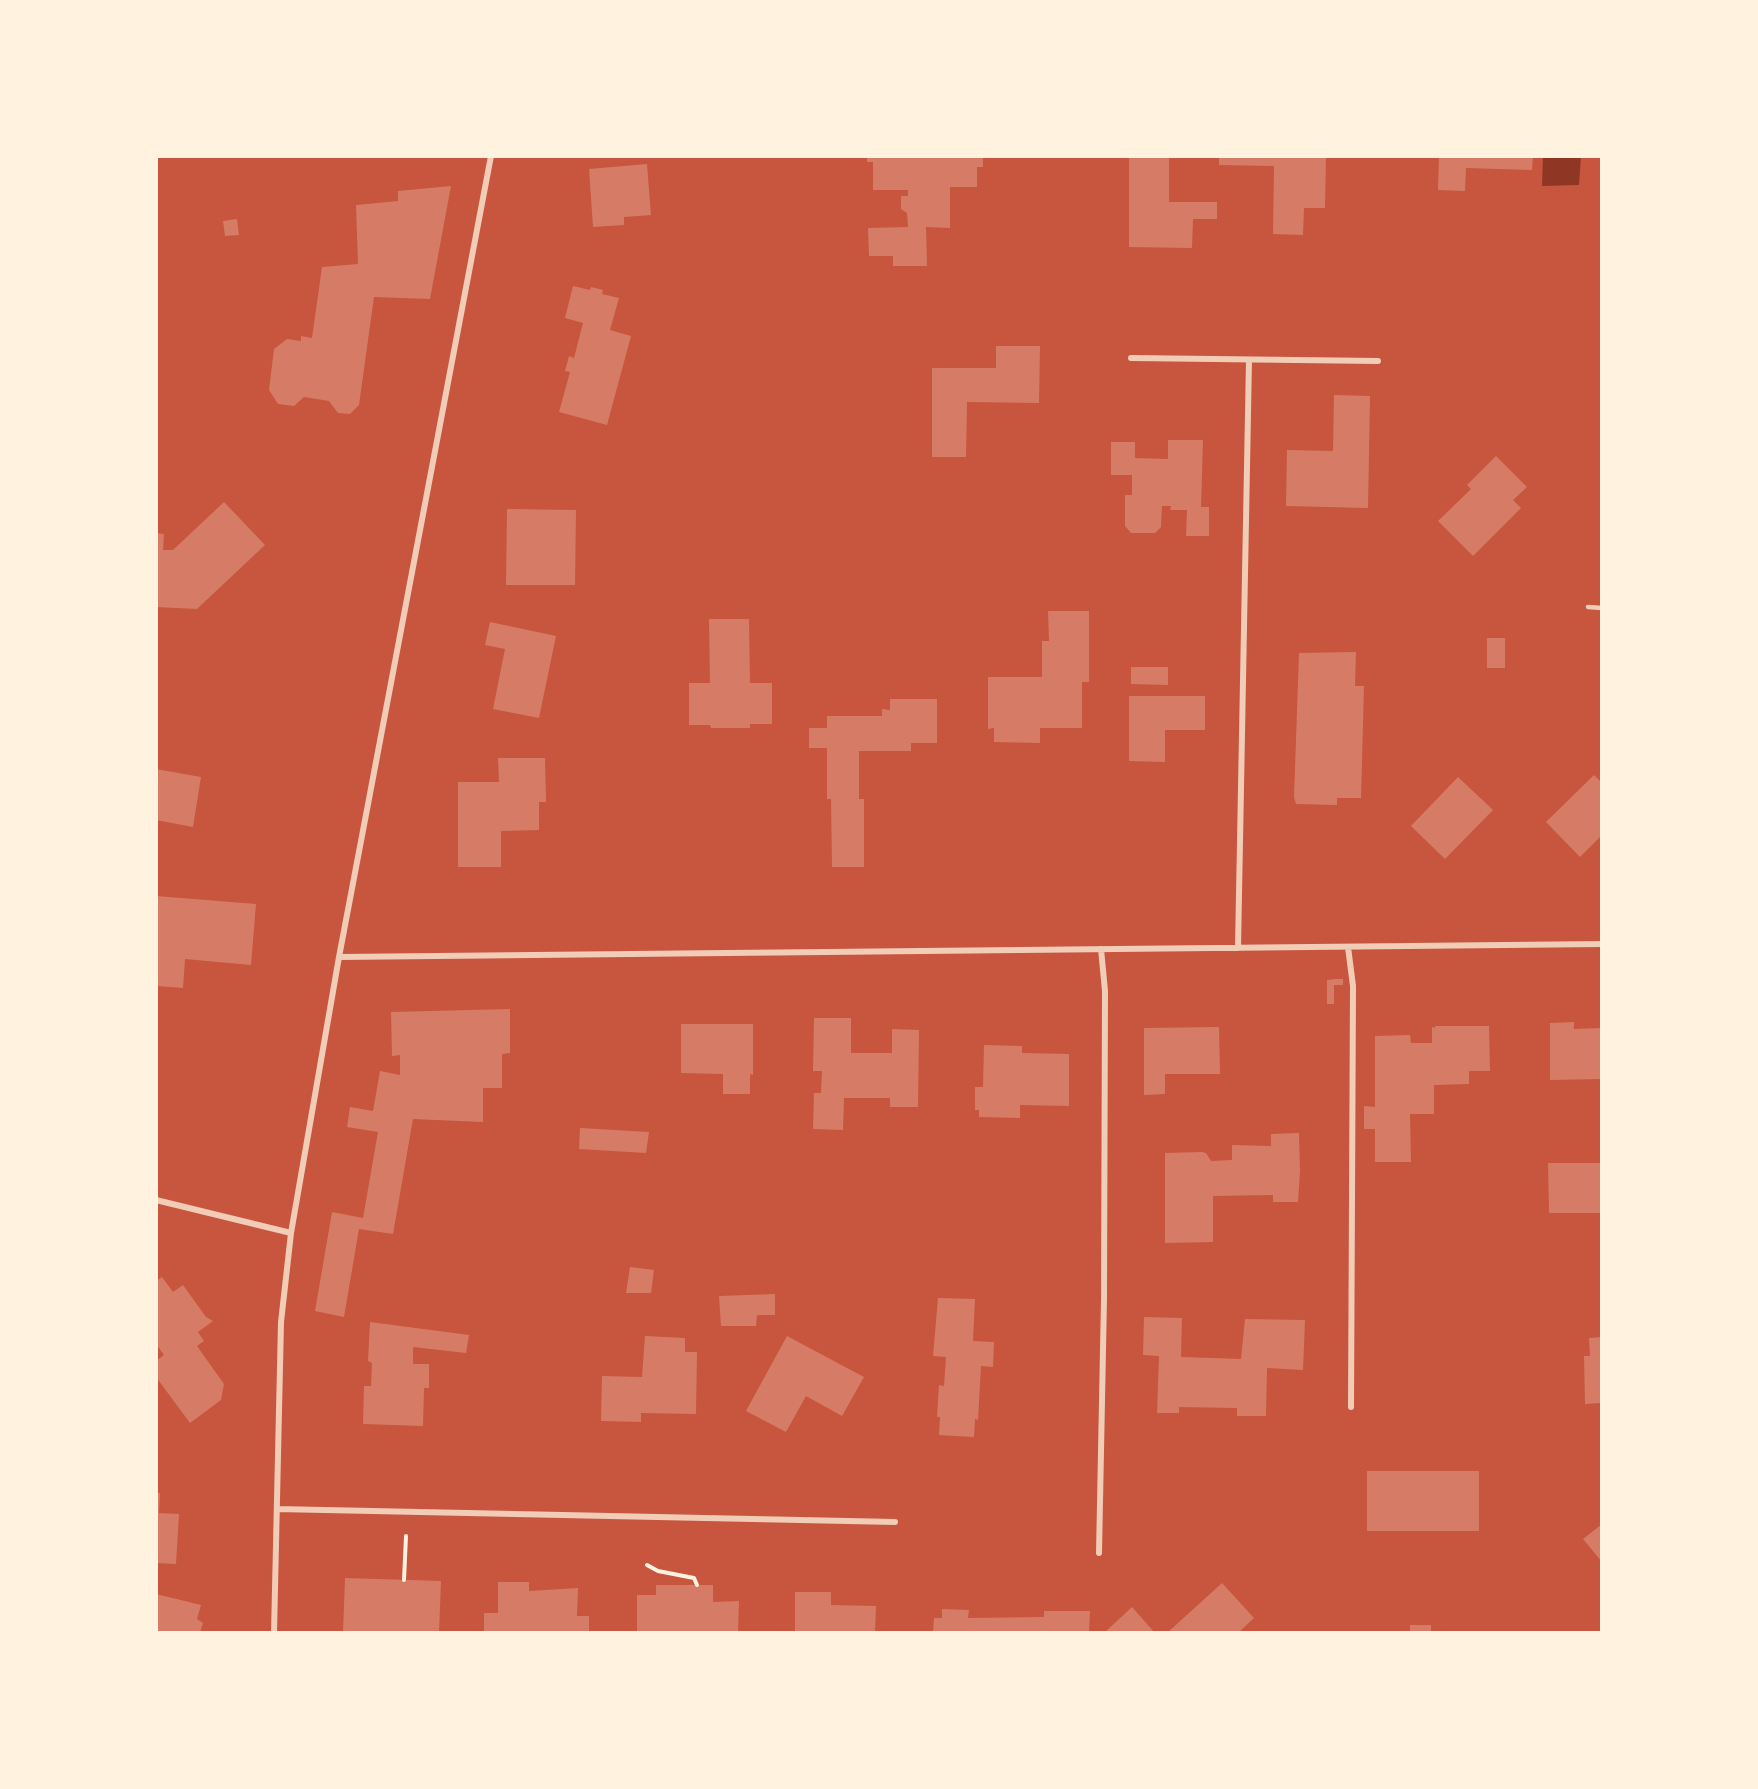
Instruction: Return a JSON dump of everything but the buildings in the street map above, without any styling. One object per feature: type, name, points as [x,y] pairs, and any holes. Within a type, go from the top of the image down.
[{"type":"street","points":[[274,1633],[281,1322],[291,1233],[339,957],[492,156]]},
{"type":"street","points":[[1131,358],[1378,361]]},
{"type":"street","points":[[1238,948],[1249,360]]},
{"type":"street","points":[[339,957],[1602,944]]},
{"type":"street","points":[[1348,947],[1353,986],[1351,1407]]},
{"type":"street","points":[[1099,1553],[1104,1299],[1105,991],[1101,949]]},
{"type":"street","points":[[156,1200],[291,1233]]},
{"type":"street","points":[[277,1509],[895,1522]]},
{"type":"lane","points":[[1588,607],[1602,608]]},
{"type":"path","points":[[402,1511],[406,1535],[404,1580]]},
{"type":"path","points":[[647,1565],[658,1571],[694,1578],[697,1585]]},
{"type":"shaded area","points":[[1543,156],[1581,156],[1579,185],[1542,186]]}]
